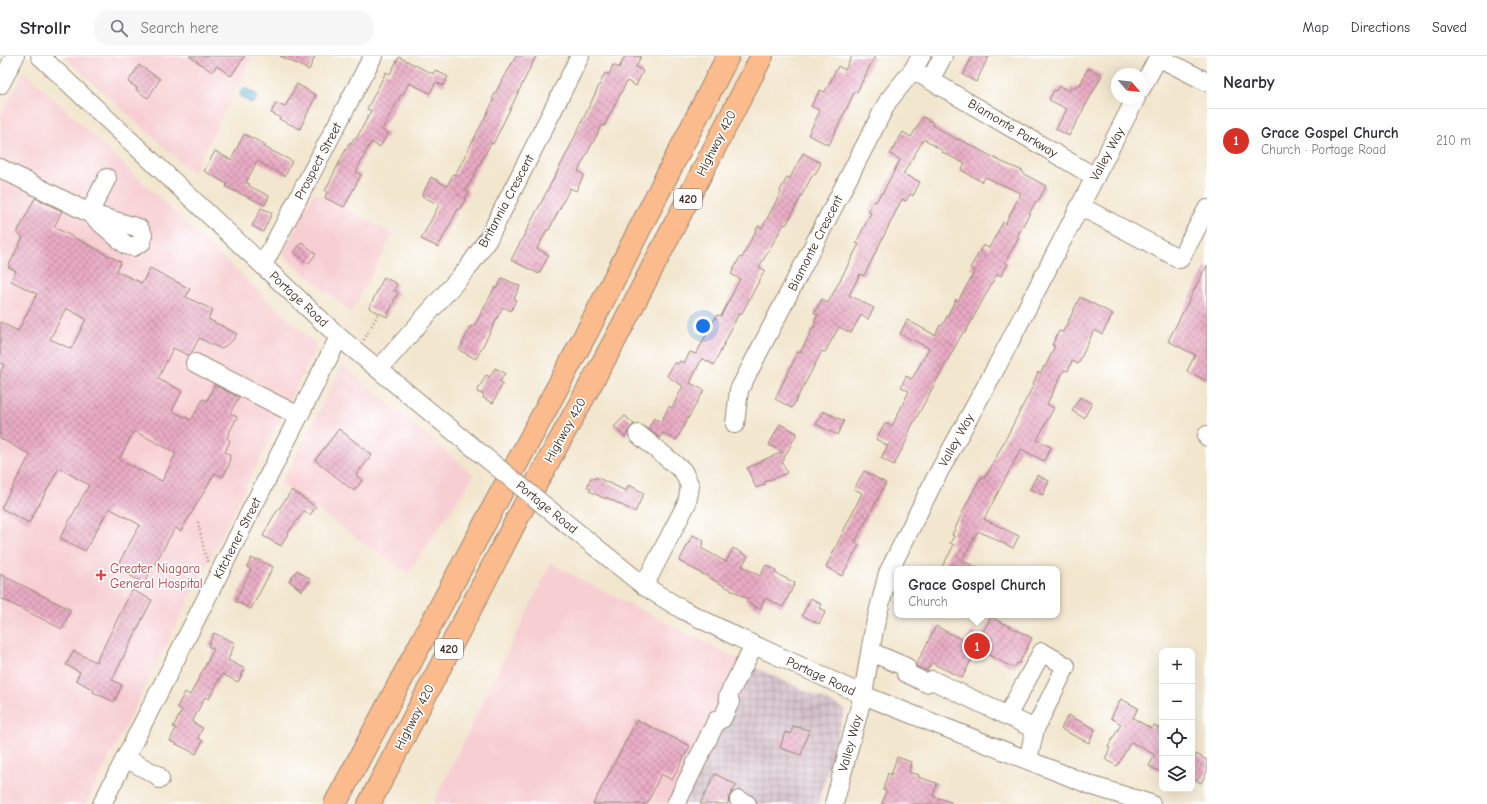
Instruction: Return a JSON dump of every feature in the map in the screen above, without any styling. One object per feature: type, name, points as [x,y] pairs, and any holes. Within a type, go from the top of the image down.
[{"type":"highway","name":"Highway 420","points":[[335,804],[589,328],[728,56]]},
{"type":"highway","name":"Highway 420","points":[[369,804],[520,514],[614,342],[762,56]]},
{"type":"street","points":[[0,85],[15,56]]},
{"type":"street","name":"Portage Road","points":[[40,56],[339,337],[644,586],[683,610],[754,645],[863,695],[1092,786],[1151,804]]},
{"type":"street","name":"Prospect Street","points":[[263,265],[373,56]]},
{"type":"street","name":"Britannia Crescent","points":[[380,369],[468,268],[488,239],[580,56]]},
{"type":"street","points":[[930,80],[943,56]]},
{"type":"street","points":[[1147,77],[1158,56],[1207,82]]},
{"type":"street","name":"Biamonte Parkway","points":[[917,63],[930,80],[1095,177]]},
{"type":"street","name":"Biamonte Crescent","points":[[735,424],[739,390],[888,100],[917,63]]},
{"type":"street","name":"Valley Way","points":[[834,804],[863,695],[874,629],[888,573],[935,479],[997,366],[1133,104]]},
{"type":"street","points":[[0,168],[89,213],[107,178]]},
{"type":"street","points":[[1080,206],[1180,259],[1207,209]]},
{"type":"street","name":"Kitchener Street","points":[[102,804],[339,337]]},
{"type":"street","points":[[195,363],[299,416]]},
{"type":"street","points":[[638,434],[683,471],[690,486],[687,502],[644,586]]},
{"type":"street","points":[[676,804],[717,720],[722,719],[730,702],[728,696],[754,645]]},
{"type":"street","points":[[871,652],[1035,729]]},
{"type":"street","points":[[1008,716],[1042,652],[1066,666],[1035,729],[1028,760]]},
{"type":"street","points":[[123,762],[157,775],[158,782]]},
{"type":"path","points":[[357,351],[378,314]]},
{"type":"path","points":[[198,522],[205,555],[216,580]]},
{"type":"shaded area","points":[[63,56],[253,56],[193,173]]},
{"type":"shaded area","name":"Greater Niagara General Hospital","points":[[24,71],[317,346],[86,804],[0,804],[0,117]]},
{"type":"shaded area","points":[[314,192],[393,234],[351,312],[282,255]]},
{"type":"shaded area","points":[[343,365],[474,475],[408,574],[281,484]]},
{"type":"shaded area","points":[[551,563],[754,667],[685,804],[433,804]]},
{"type":"shaded area","points":[[754,667],[845,709],[818,804],[685,804]]},
{"type":"water","points":[[244,88],[256,94],[257,99],[254,102],[251,103],[241,97],[240,92]]},
{"type":"building","points":[[189,56],[245,56],[231,76],[217,66],[212,72]]},
{"type":"building","points":[[280,56],[315,56],[309,70]]},
{"type":"building","points":[[516,56],[536,56],[493,144],[491,143],[466,190],[469,192],[459,210],[458,209],[438,247],[421,239],[439,205],[422,196],[431,177],[447,186],[453,174],[455,175],[494,100],[492,99]]},
{"type":"building","points":[[625,56],[641,56],[636,67],[643,71],[636,86],[627,81],[604,126],[602,125],[578,171],[584,175],[576,191],[570,188],[549,230],[547,230],[537,249],[549,255],[539,274],[511,260],[567,153],[605,73],[609,75],[613,65],[619,68]]},
{"type":"building","points":[[852,56],[875,56],[857,92],[855,91],[829,145],[808,135],[820,111],[811,106],[820,90],[825,92],[838,66],[845,70]]},
{"type":"building","points":[[972,56],[989,56],[976,82],[963,75]]},
{"type":"building","points":[[399,57],[433,74],[435,70],[448,77],[443,86],[436,82],[430,93],[409,83],[382,130],[388,133],[380,147],[371,142],[356,172],[361,175],[344,207],[325,198],[327,192],[325,191],[349,143],[351,143],[354,138],[356,139],[371,111],[367,109],[386,72],[390,74]]},
{"type":"building","points":[[139,65],[160,79],[148,98],[136,90],[137,88],[128,82]]},
{"type":"building","points":[[1088,68],[1102,75],[1069,136],[1056,129],[1067,109],[1049,100],[1054,90],[1056,91],[1059,86],[1069,91],[1071,87],[1074,89],[1076,85],[1079,87]]},
{"type":"building","points":[[297,84],[316,95],[300,129],[279,119],[280,117],[271,113],[276,103],[285,107]]},
{"type":"building","points":[[923,117],[933,123],[932,125],[958,140],[959,139],[1002,162],[1023,171],[1022,173],[1046,186],[1038,202],[1036,201],[1017,237],[1019,238],[1005,262],[1008,264],[1001,276],[997,274],[965,333],[963,332],[907,435],[909,436],[894,465],[881,458],[888,446],[876,439],[885,423],[892,426],[909,391],[901,387],[906,376],[912,379],[929,348],[900,334],[907,320],[935,335],[940,325],[942,326],[956,299],[958,301],[975,271],[970,268],[983,245],[989,248],[1003,222],[1005,224],[1021,193],[985,177],[982,182],[961,170],[965,164],[942,152],[943,151],[924,139],[903,174],[920,182],[913,196],[910,194],[906,201],[902,199],[864,276],[860,274],[849,295],[874,308],[868,319],[861,315],[851,333],[839,327],[825,352],[822,351],[792,408],[775,399],[798,352],[800,353],[816,322],[814,322],[818,315],[814,313],[822,299],[828,303],[859,244],[856,243],[871,213],[868,211],[874,201],[876,202],[881,193],[882,194],[900,160],[890,154],[903,132],[911,137]]},
{"type":"building","points":[[244,134],[266,145],[264,147],[292,161],[285,176],[257,161],[246,183],[269,196],[265,205],[226,187],[227,184],[204,171],[215,151],[231,160]]},
{"type":"building","points":[[803,153],[821,163],[815,175],[813,174],[786,225],[784,224],[759,267],[765,270],[741,315],[739,313],[714,365],[702,358],[690,383],[704,390],[676,440],[663,433],[660,438],[648,429],[654,418],[661,422],[669,406],[672,408],[683,386],[667,376],[675,362],[678,364],[680,361],[684,363],[690,352],[696,354],[717,315],[721,316],[740,279],[731,274],[740,257],[742,258],[758,226],[762,228],[781,192],[780,191],[787,177],[790,178]]},
{"type":"building","points":[[35,198],[62,211],[54,227],[121,262],[116,271],[142,283],[150,268],[190,289],[186,297],[213,310],[208,319],[237,334],[233,340],[221,349],[199,338],[191,354],[188,355],[173,348],[158,379],[182,391],[172,411],[191,420],[203,399],[207,401],[214,385],[239,397],[230,413],[237,417],[227,437],[230,441],[225,452],[230,455],[229,465],[223,477],[215,473],[181,531],[175,528],[144,583],[116,568],[140,525],[109,508],[85,551],[60,538],[89,485],[59,468],[29,523],[1,508],[30,455],[0,438],[0,372],[4,365],[0,363],[0,322],[18,331],[37,294],[11,281],[16,271],[8,267],[23,237],[17,233]],"holes":[[[66,308],[86,319],[71,349],[50,339]],[[134,431],[176,453],[162,481],[119,460]]]},
{"type":"building","points":[[261,208],[272,213],[263,232],[252,226]]},
{"type":"building","points":[[302,242],[316,254],[308,264],[294,252]]},
{"type":"building","points":[[1207,265],[1207,381],[1187,371],[1195,355],[1168,341]]},
{"type":"building","points":[[384,277],[397,284],[394,290],[398,292],[387,317],[369,308]]},
{"type":"building","points":[[502,278],[520,286],[514,299],[516,300],[511,311],[503,307],[476,359],[459,350],[471,326],[474,327],[495,287],[497,288]]},
{"type":"building","points":[[1080,297],[1113,314],[1102,334],[1094,330],[1078,364],[1072,361],[1068,371],[1064,370],[1047,404],[1054,408],[1037,440],[1051,447],[1044,461],[1021,449],[984,519],[1019,536],[1013,548],[978,531],[962,560],[973,566],[943,566],[954,545],[950,543],[954,536],[952,535],[967,503],[981,477],[984,479],[989,471],[1034,384],[1038,372],[1041,373],[1044,366],[1045,367],[1055,346],[1052,345],[1059,331],[1063,332]]},
{"type":"building","points":[[495,368],[505,373],[500,382],[503,383],[493,403],[483,398],[484,395],[477,392],[486,375],[490,377]]},
{"type":"building","points":[[1080,397],[1092,403],[1084,418],[1072,411]]},
{"type":"building","points":[[823,411],[844,421],[837,435],[816,424]]},
{"type":"building","points":[[625,416],[634,424],[625,437],[614,427]]},
{"type":"building","points":[[780,424],[797,433],[782,462],[787,473],[764,482],[765,484],[756,488],[747,468],[783,452],[769,445]]},
{"type":"building","points":[[339,429],[372,455],[356,475],[362,481],[354,491],[315,460]]},
{"type":"building","points":[[864,471],[886,483],[855,542],[859,545],[842,576],[826,567],[862,493],[854,489]]},
{"type":"building","points":[[1037,475],[1049,481],[1043,495],[1030,489]]},
{"type":"building","points":[[596,477],[626,491],[629,485],[644,493],[635,512],[606,497],[606,499],[589,491],[591,489],[587,487],[591,478],[595,479]]},
{"type":"building","points":[[292,490],[316,507],[310,515],[304,511],[290,530],[281,546],[263,536],[273,517]]},
{"type":"building","points":[[693,535],[704,541],[701,548],[726,562],[733,548],[748,556],[742,566],[760,576],[766,565],[776,570],[775,573],[795,583],[783,607],[765,598],[760,609],[746,602],[748,599],[679,561]]},
{"type":"building","points":[[251,558],[257,559],[273,567],[251,609],[235,601],[251,569],[247,567]]},
{"type":"building","points":[[297,570],[310,579],[302,591],[289,581]]},
{"type":"building","points":[[0,574],[71,610],[62,629],[0,598]]},
{"type":"building","points":[[132,590],[152,600],[112,680],[122,685],[114,702],[93,692],[94,690],[76,680],[80,672],[66,665],[74,651],[96,662]]},
{"type":"building","points":[[811,598],[821,604],[819,608],[826,611],[819,624],[802,615]]},
{"type":"building","points":[[990,618],[993,618],[1032,638],[1019,664],[1017,663],[1014,668],[977,649],[962,678],[932,663],[926,671],[916,666],[936,626],[966,642],[972,631],[981,636]]},
{"type":"building","points":[[214,633],[235,643],[228,660],[245,669],[238,682],[222,674],[209,699],[205,697],[192,722],[203,728],[198,738],[203,741],[196,754],[170,741],[176,728],[173,727],[182,710],[177,707],[185,692],[190,695],[214,649],[208,646]]},
{"type":"building","points":[[1121,699],[1138,708],[1133,718],[1152,729],[1154,725],[1159,728],[1159,771],[1149,766],[1155,755],[1131,742],[1117,766],[1105,759],[1110,748],[1108,747],[1121,724],[1111,718]]},
{"type":"building","points":[[1068,715],[1095,729],[1089,743],[1061,729]]},
{"type":"building","points":[[637,720],[690,746],[672,780],[661,774],[647,804],[593,804]]},
{"type":"building","points":[[793,726],[809,730],[801,755],[780,748],[785,732],[791,734]]},
{"type":"building","points":[[1196,754],[1207,760],[1207,772],[1201,783],[1195,780]]},
{"type":"building","points":[[897,757],[911,762],[909,772],[919,775],[918,777],[937,783],[933,796],[951,802],[951,804],[882,804],[886,791],[883,790],[888,773],[891,775]]},
{"type":"building","points":[[715,774],[737,785],[729,796],[728,804],[700,804]]},
{"type":"place","name":"Greater Niagara General Hospital","points":[[101,575]]},
{"type":"place","name":"Grace Gospel Church","points":[[977,646]]}]
